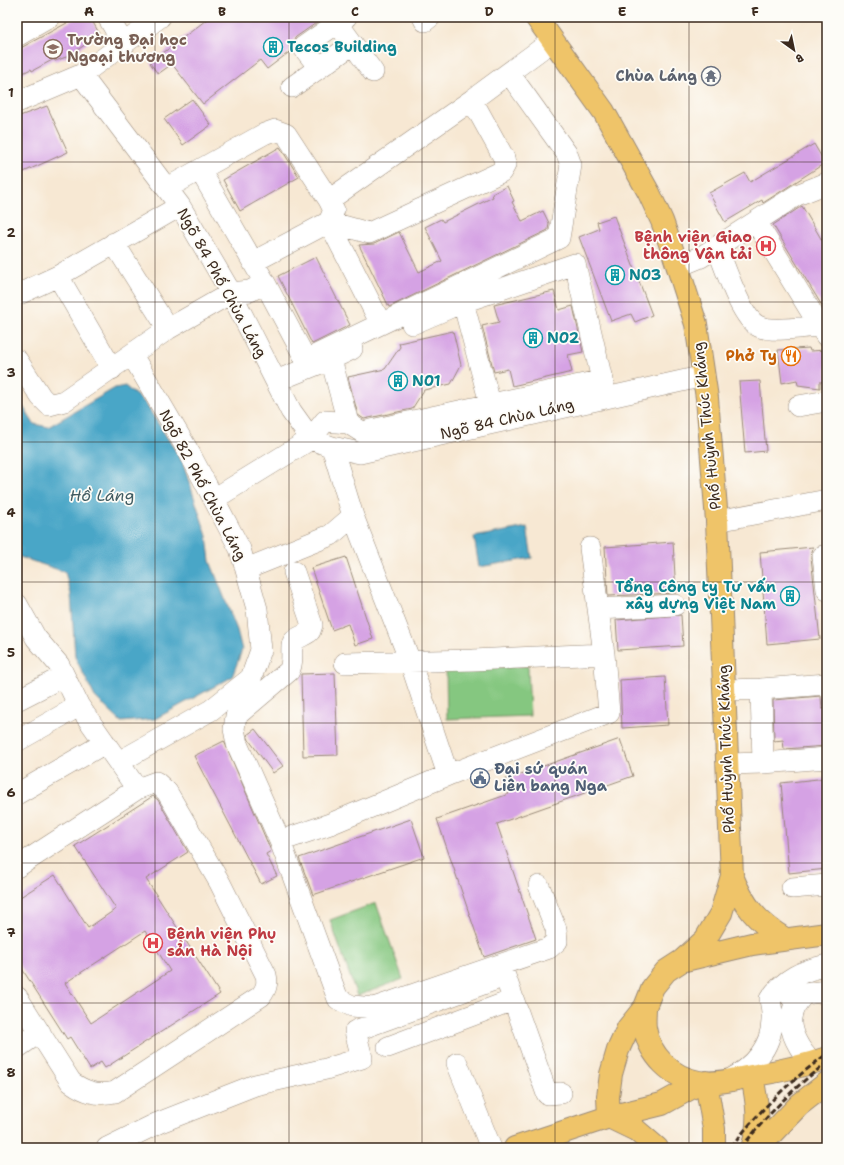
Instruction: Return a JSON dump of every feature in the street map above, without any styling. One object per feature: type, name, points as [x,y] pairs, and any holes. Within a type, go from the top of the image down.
[{"type":"main road","name":"Phố Huỳnh Thúc Kháng","points":[[536,17],[604,112],[631,159],[662,221],[679,266],[696,324],[704,376],[717,521],[732,876],[726,897],[715,925],[705,940],[683,960]]},
{"type":"main road","name":"Phố Huỳnh Thúc Kháng","points":[[732,876],[741,899],[755,917],[770,930],[785,939]]},
{"type":"main road","points":[[608,1117],[608,1097],[618,1050],[628,1028],[645,1007],[653,987],[666,971],[683,960],[785,939],[827,934]]},
{"type":"main road","points":[[645,1007],[644,1028],[651,1048],[663,1064],[680,1076],[703,1082],[729,1080],[820,1061]]},
{"type":"main road","points":[[752,1076],[758,1118],[757,1135],[752,1148]]},
{"type":"main road","points":[[515,1148],[608,1117],[662,1104],[703,1082]]},
{"type":"main road","points":[[703,1082],[714,1129],[714,1148]]},
{"type":"main road","points":[[758,1148],[805,1100],[827,1083]]},
{"type":"main road","points":[[608,1117],[636,1130],[657,1148]]},
{"type":"street","points":[[17,36],[50,17]]},
{"type":"street","points":[[108,17],[124,45]]},
{"type":"street","points":[[17,102],[81,75],[124,45],[160,17]]},
{"type":"street","points":[[423,17],[425,20],[430,17]]},
{"type":"street","points":[[342,18],[340,27],[373,72]]},
{"type":"street","points":[[317,65],[304,47],[342,18]]},
{"type":"street","points":[[329,200],[472,100],[552,41]]},
{"type":"street","points":[[292,87],[353,44]]},
{"type":"street","points":[[200,170],[265,283],[306,360],[559,238],[571,165],[567,154],[509,73]]},
{"type":"street","name":"Ngõ 84 Phố Chùa Láng","points":[[81,75],[180,206],[231,293],[291,411],[311,439]]},
{"type":"street","points":[[329,222],[369,234],[501,172],[505,165],[504,158],[472,100]]},
{"type":"street","points":[[167,188],[264,134],[274,130],[286,134],[334,210],[329,222],[253,262]]},
{"type":"street","points":[[679,266],[701,257],[797,195],[827,182]]},
{"type":"street","points":[[17,295],[58,276],[180,206]]},
{"type":"street","points":[[329,222],[381,324]]},
{"type":"street","points":[[756,222],[823,332]]},
{"type":"street","points":[[114,243],[168,329]]},
{"type":"street","points":[[717,246],[736,296],[749,318],[757,326],[769,329],[823,332]]},
{"type":"street","points":[[276,381],[463,302],[575,264],[605,388]]},
{"type":"street","points":[[58,276],[112,369]]},
{"type":"street","points":[[17,360],[41,396],[49,405],[64,401],[168,329],[231,293],[250,291],[265,283]]},
{"type":"street","points":[[214,499],[311,439],[325,421],[348,423],[362,432],[493,413],[463,302]]},
{"type":"street","name":"Ngõ 82 Phố Chùa Láng","points":[[119,762],[211,710],[251,678],[261,650],[258,609],[240,549],[190,454],[132,355]]},
{"type":"street","points":[[331,359],[348,423]]},
{"type":"street","name":"Ngõ 84 Chùa Láng","points":[[311,439],[332,447],[360,453],[493,413],[605,388],[704,376]]},
{"type":"street","points":[[798,406],[827,401]]},
{"type":"street","points":[[332,447],[353,516],[410,661],[448,775]]},
{"type":"street","points":[[717,521],[827,500]]},
{"type":"street","points":[[246,569],[331,535],[353,516]]},
{"type":"street","points":[[280,841],[330,824],[448,775],[609,713],[604,654],[590,548]]},
{"type":"street","points":[[822,556],[827,590]]},
{"type":"street","points":[[294,572],[312,625],[310,631],[292,644],[293,664],[289,671],[236,716],[234,729],[238,744],[280,841],[338,999],[352,1006],[374,1008],[549,948],[557,941],[556,929],[539,886]]},
{"type":"street","points":[[17,604],[36,638],[59,666],[79,706],[137,789]]},
{"type":"street","points":[[598,609],[675,605]]},
{"type":"street","points":[[345,663],[604,654]]},
{"type":"street","points":[[17,700],[64,676]]},
{"type":"street","points":[[724,690],[827,684]]},
{"type":"street","points":[[761,689],[763,763]]},
{"type":"street","points":[[17,741],[79,706]]},
{"type":"street","points":[[17,794],[105,743]]},
{"type":"street","points":[[727,764],[827,758]]},
{"type":"street","points":[[17,868],[137,789],[156,782],[167,792],[220,883],[266,975],[266,989],[261,996],[115,1092],[102,1095],[83,1091],[71,1082],[17,997]]},
{"type":"street","points":[[792,888],[827,885]]},
{"type":"street","points":[[729,1080],[741,1074],[757,1060],[768,1041],[772,1020],[770,999],[777,988],[798,973],[827,966]]},
{"type":"street","points":[[107,1148],[158,1123],[255,1085],[326,1069],[362,1058],[355,1031],[505,976],[546,1094],[561,1093]]},
{"type":"street","points":[[770,999],[827,991]]},
{"type":"street","points":[[804,994],[795,1004],[791,1014],[792,1022],[800,1050],[820,1061]]},
{"type":"street","points":[[388,1047],[513,1000]]},
{"type":"street","points":[[17,1048],[40,1032]]},
{"type":"street","points":[[457,1063],[491,1148]]},
{"type":"street","points":[[805,1100],[827,1098]]},
{"type":"green space","points":[[528,666],[530,716],[447,719],[446,670]]},
{"type":"green space","points":[[376,903],[403,979],[357,996],[330,920]]},
{"type":"water","name":"Hồ Láng","points":[[125,386],[145,403],[182,461],[207,536],[210,561],[237,630],[242,650],[232,677],[155,719],[121,722],[95,697],[75,657],[71,594],[65,572],[17,556],[17,397],[34,424],[48,427],[115,388]]},
{"type":"water","points":[[527,527],[532,558],[479,567],[474,537]]},
{"type":"building","points":[[78,17],[90,17],[99,33],[69,56],[55,61],[54,59],[32,71],[31,69],[17,76],[17,50]]},
{"type":"building","points":[[210,17],[316,17],[319,21],[296,37],[292,42],[292,50],[267,69],[260,60],[203,104],[172,64],[158,74],[150,63]]},
{"type":"building","points":[[192,99],[211,125],[183,145],[164,119]]},
{"type":"building","points":[[47,106],[68,152],[17,175],[17,117]]},
{"type":"building","points":[[814,144],[825,163],[763,203],[762,200],[725,222],[709,193],[745,173],[750,182]]},
{"type":"building","points":[[280,147],[299,177],[240,211],[223,180]]},
{"type":"building","points":[[507,186],[514,201],[512,202],[522,221],[543,211],[549,223],[548,230],[389,307],[359,245],[374,244],[399,232],[419,272],[442,261],[425,227],[441,219],[443,222],[493,197],[492,194]]},
{"type":"building","points":[[802,206],[827,249],[827,314],[773,225]]},
{"type":"building","name":"N03","points":[[614,216],[652,315],[635,322],[631,314],[611,321],[579,237],[599,229],[597,222]]},
{"type":"building","points":[[316,257],[350,325],[312,344],[278,276]]},
{"type":"building","name":"N02","points":[[554,291],[559,310],[573,306],[583,352],[568,355],[572,372],[512,386],[508,369],[494,372],[482,326],[499,322],[494,305]]},
{"type":"building","name":"N01","points":[[453,331],[461,365],[451,384],[424,390],[412,409],[364,419],[358,415],[348,377],[385,369],[400,347],[399,343]]},
{"type":"building","points":[[809,348],[810,351],[826,350],[827,381],[820,382],[820,388],[798,385],[797,380],[782,383],[778,350]]},
{"type":"building","points":[[760,381],[766,451],[745,453],[739,382]]},
{"type":"building","points":[[673,542],[676,593],[608,596],[605,547]]},
{"type":"building","name":"Tổng Công ty Tư vấn xây dựng Việt Nam","points":[[813,547],[811,557],[820,639],[767,644],[760,552]]},
{"type":"building","points":[[346,557],[373,639],[355,645],[348,624],[332,630],[311,568]]},
{"type":"building","points":[[681,615],[683,646],[618,650],[616,620]]},
{"type":"building","points":[[335,673],[338,755],[303,756],[301,674]]},
{"type":"building","points":[[665,677],[668,725],[622,728],[620,680]]},
{"type":"building","points":[[821,696],[822,709],[827,708],[827,746],[784,749],[783,740],[774,741],[773,700]]},
{"type":"building","points":[[255,729],[283,766],[273,773],[249,740],[247,735]]},
{"type":"building","points":[[620,739],[633,776],[497,824],[536,939],[484,957],[437,819],[509,794],[504,780]]},
{"type":"building","points":[[224,741],[271,851],[266,854],[277,876],[261,884],[194,756]]},
{"type":"building","points":[[827,778],[827,869],[789,873],[781,783]]},
{"type":"building","points":[[153,796],[158,800],[188,852],[146,879],[220,994],[105,1068],[101,1062],[90,1069],[70,1037],[67,1039],[17,961],[17,899],[55,875],[88,928],[116,909],[75,846]],"holes":[[[145,931],[170,971],[91,1023],[65,983]]]},
{"type":"building","points":[[411,819],[424,857],[313,895],[299,858]]},
{"type":"railway","points":[[731,1148],[763,1109],[775,1097],[827,1054]]},
{"type":"railway","points":[[741,1148],[781,1102],[827,1063]]},
{"type":"place","name":"Tecos Building","points":[[273,47]]},
{"type":"place","name":"Trường Đại học Ngoại thương","points":[[53,49]]},
{"type":"place","name":"Chùa Láng","points":[[711,76]]},
{"type":"place","name":"Bệnh viện Giao thông Vận tải","points":[[766,246]]},
{"type":"place","name":"N03","points":[[615,275]]},
{"type":"place","name":"N02","points":[[533,338]]},
{"type":"place","name":"Phở Ty","points":[[791,356]]},
{"type":"place","name":"N01","points":[[398,381]]},
{"type":"place","name":"Tổng Công ty Tư vấn xây dựng Việt Nam","points":[[790,596]]},
{"type":"place","name":"Đại sứ quán Liên bang Nga","points":[[480,778]]},
{"type":"place","name":"Bệnh viện Phụ sản Hà Nội","points":[[153,943]]}]
